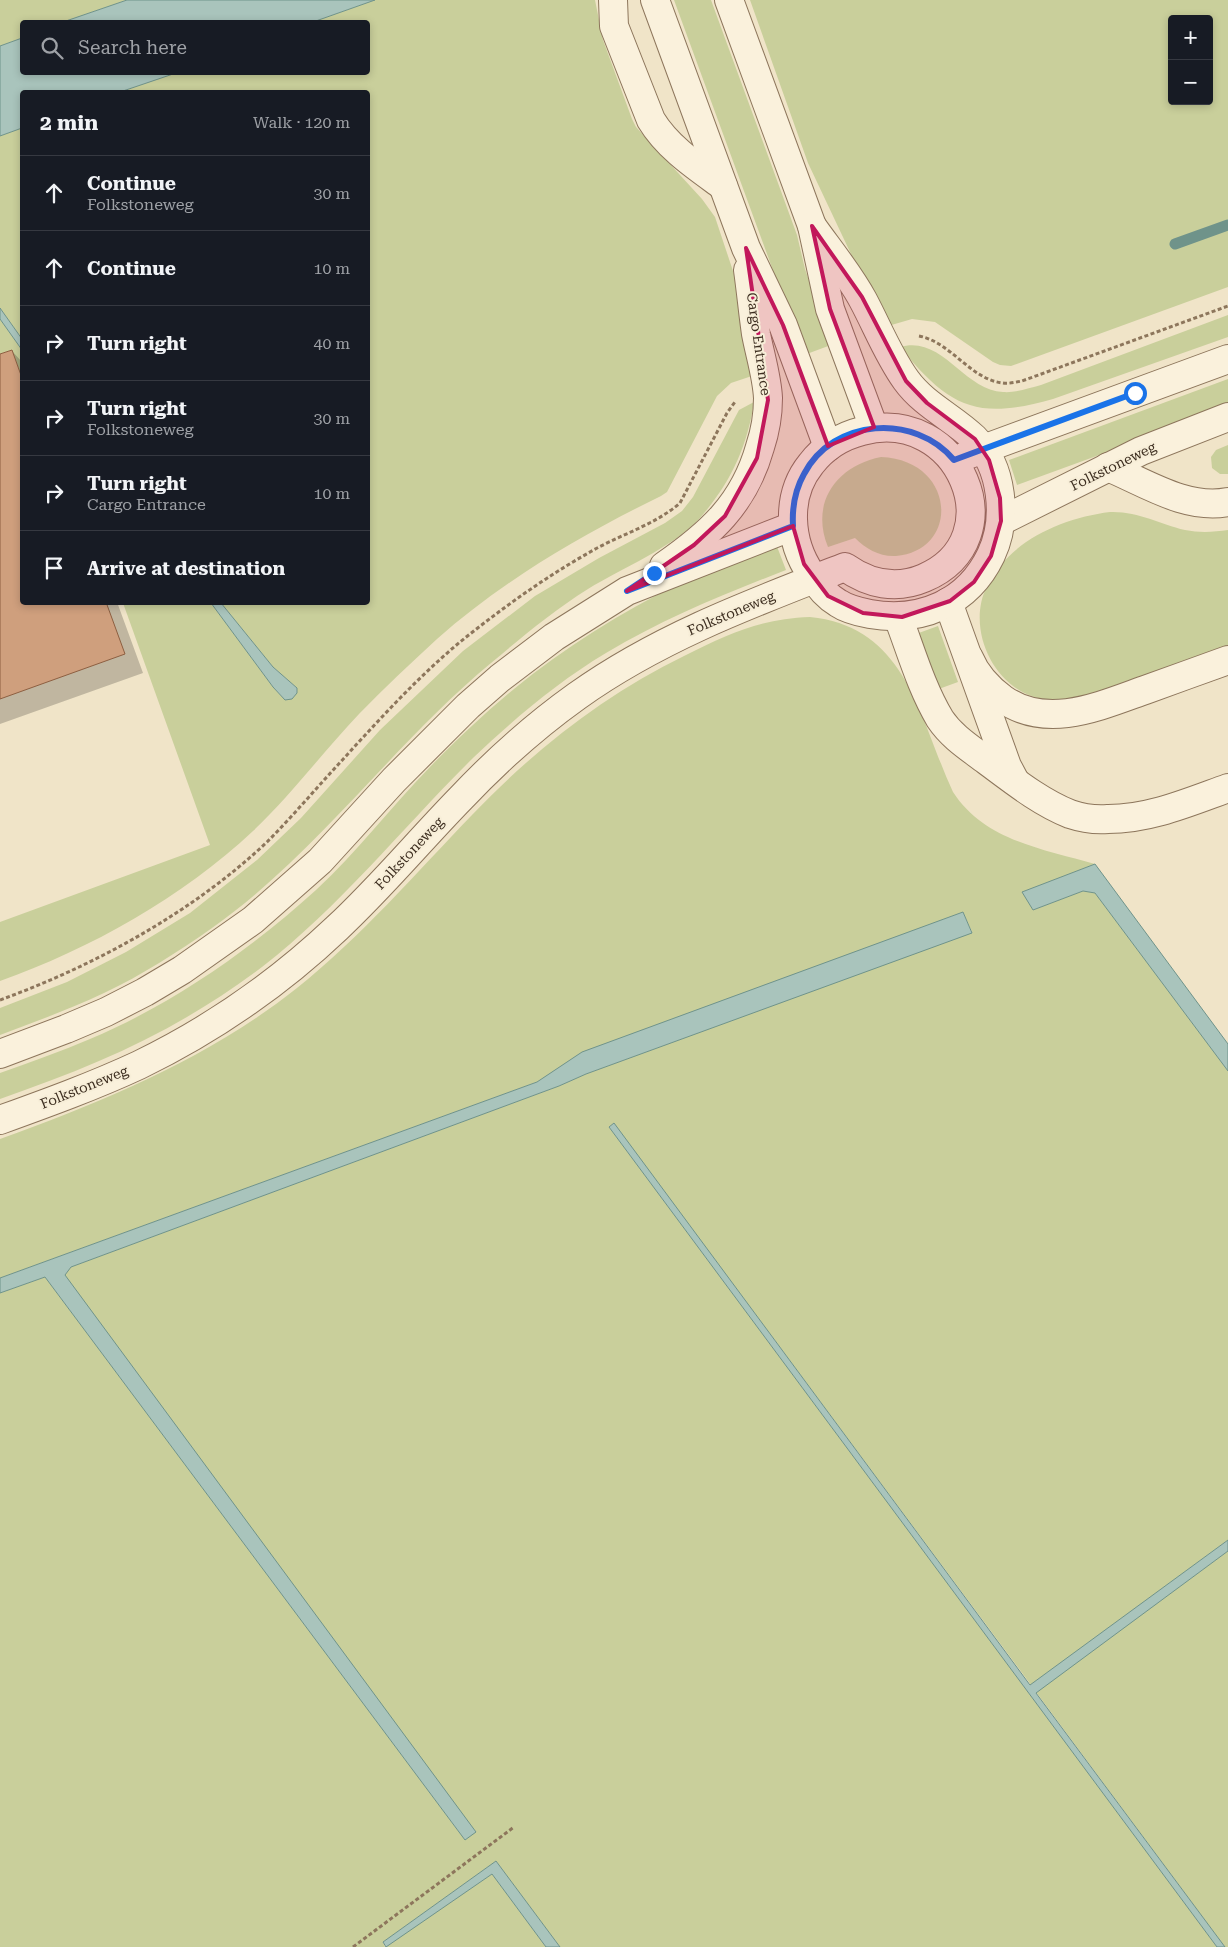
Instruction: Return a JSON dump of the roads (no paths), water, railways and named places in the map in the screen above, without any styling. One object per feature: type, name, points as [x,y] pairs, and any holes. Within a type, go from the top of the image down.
[{"type":"street","points":[[613,0],[614,26],[651,120],[660,134],[674,147],[723,186]]},
{"type":"street","name":"Cargo Entrance","points":[[655,0],[746,248],[783,325],[828,447]]},
{"type":"street","points":[[730,0],[812,226],[830,309],[874,428]]},
{"type":"street","points":[[812,226],[862,297],[906,381],[935,410],[964,429],[982,449],[989,460],[998,483],[1001,522],[994,548],[983,569],[974,582],[948,602],[919,615],[898,617],[884,617],[849,609],[828,596],[814,579],[799,553],[793,526],[793,507],[804,473],[828,447],[851,434],[874,428],[906,430],[920,434],[934,442],[954,460],[967,486],[970,502],[970,518],[967,533],[961,547],[949,562],[932,575],[914,583],[894,585],[868,581],[845,567],[814,579]]},
{"type":"street","name":"Cargo Entrance","points":[[627,591],[694,545],[725,516],[748,481],[757,458],[764,430],[768,400],[756,334],[746,248]]},
{"type":"street","points":[[954,460],[1228,359]]},
{"type":"street","name":"Folkstoneweg","points":[[1001,522],[1108,467],[1166,440],[1228,417]]},
{"type":"street","points":[[1108,467],[1189,502],[1208,504],[1228,502]]},
{"type":"street","points":[[0,1054],[106,1012],[182,970],[218,946],[281,897],[320,861],[394,780],[468,706],[554,637],[627,591],[793,526]]},
{"type":"street","name":"Folkstoneweg","points":[[0,1120],[82,1089],[139,1064],[239,1007],[281,977],[336,930],[493,766],[576,697],[616,671],[682,634],[744,606],[814,579]]},
{"type":"street","points":[[948,602],[1007,766],[1011,775],[1022,787]]},
{"type":"street","points":[[898,617],[924,687],[946,727],[959,740],[1022,787],[1048,803],[1071,814],[1087,818],[1132,817],[1165,810],[1228,788]]},
{"type":"street","points":[[969,658],[985,684],[1009,703],[1028,711],[1050,714],[1072,713],[1105,704],[1228,660]]},
{"type":"water","points":[[127,0],[375,0],[319,20],[69,20]]},
{"type":"water","points":[[20,39],[20,75],[170,75],[126,90],[20,90],[20,129],[0,136],[0,46]]},
{"type":"water","points":[[0,308],[20,336],[20,347],[0,319]]},
{"type":"water","points":[[212,605],[223,605],[273,667],[297,688],[297,693],[292,699],[285,700],[273,687]]},
{"type":"water","points":[[1095,864],[1228,1044],[1228,1071],[1095,893],[1083,891],[1033,910],[1022,892]]},
{"type":"water","points":[[963,912],[972,933],[586,1074],[559,1086],[71,1267],[65,1275],[476,1832],[465,1840],[45,1277],[0,1293],[0,1278],[537,1082],[582,1052]]},
{"type":"water","points":[[614,1123],[1030,1685],[1228,1540],[1228,1551],[1036,1693],[1225,1947],[1217,1947],[609,1127]]},
{"type":"water","points":[[496,1861],[560,1947],[546,1947],[492,1874],[386,1947],[383,1942]]},
{"type":"waterway","points":[[1175,244],[1228,225]]}]
